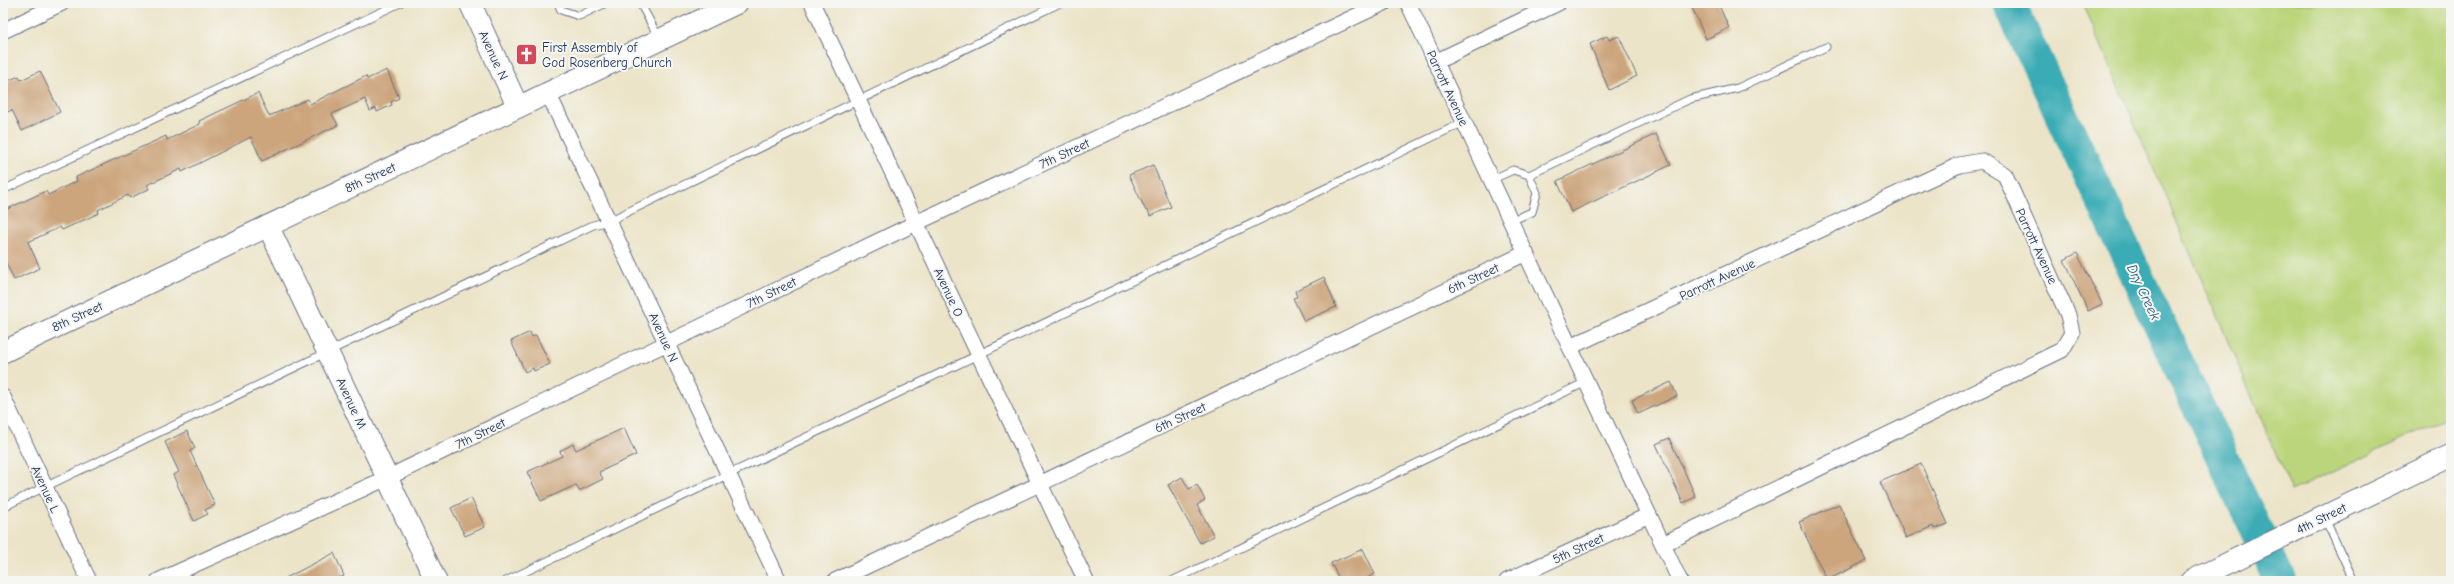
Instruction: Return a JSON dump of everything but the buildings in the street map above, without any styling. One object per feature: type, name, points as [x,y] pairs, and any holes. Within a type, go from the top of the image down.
[{"type":"street","points":[[3,31],[62,3]]},
{"type":"street","name":"Avenue N","points":[[470,3],[518,107]]},
{"type":"street","name":"8th Street","points":[[3,352],[737,3]]},
{"type":"street","name":"Avenue O","points":[[812,3],[1086,581]]},
{"type":"street","name":"7th Street","points":[[158,581],[387,478],[916,223],[1384,3]]},
{"type":"street","name":"Parrott Avenue","points":[[1408,3],[1680,581]]},
{"type":"street","points":[[1435,62],[1558,3]]},
{"type":"street","name":"Avenue N","points":[[548,93],[779,581]]},
{"type":"street","name":"Parrott Avenue","points":[[1570,347],[1958,165],[1982,161],[2005,175],[2068,315],[2072,333],[2062,350],[1663,544]]},
{"type":"street","name":"Avenue M","points":[[268,226],[436,581]]},
{"type":"street","name":"6th Street","points":[[835,581],[1526,253]]},
{"type":"street","name":"Avenue L","points":[[3,397],[89,581]]},
{"type":"street","name":"4th Street","points":[[2191,581],[2451,455]]},
{"type":"street","name":"5th Street","points":[[1507,581],[1649,515]]},
{"type":"lane","points":[[3,190],[400,3]]},
{"type":"lane","points":[[558,3],[561,10],[579,16],[606,3]]},
{"type":"lane","points":[[640,3],[659,40]]},
{"type":"lane","points":[[3,508],[327,350],[378,328],[593,224],[609,221],[1060,3]]},
{"type":"lane","points":[[1491,180],[1513,170],[1529,175],[1690,99],[1738,88],[1826,47]]},
{"type":"lane","points":[[506,581],[728,473],[979,355],[1464,122]]},
{"type":"lane","points":[[1510,221],[1532,212],[1537,193],[1529,175]]},
{"type":"lane","points":[[1172,581],[1586,382]]},
{"type":"lane","points":[[2324,517],[2354,581]]},
{"type":"green space","points":[[2083,3],[2451,3],[2451,416],[2292,491]]},
{"type":"waterway","name":"Dry Creek","points":[[2009,3],[2280,581]]},
{"type":"place","name":"First Assembly of God Rosenberg Church","points":[[527,54]]}]
